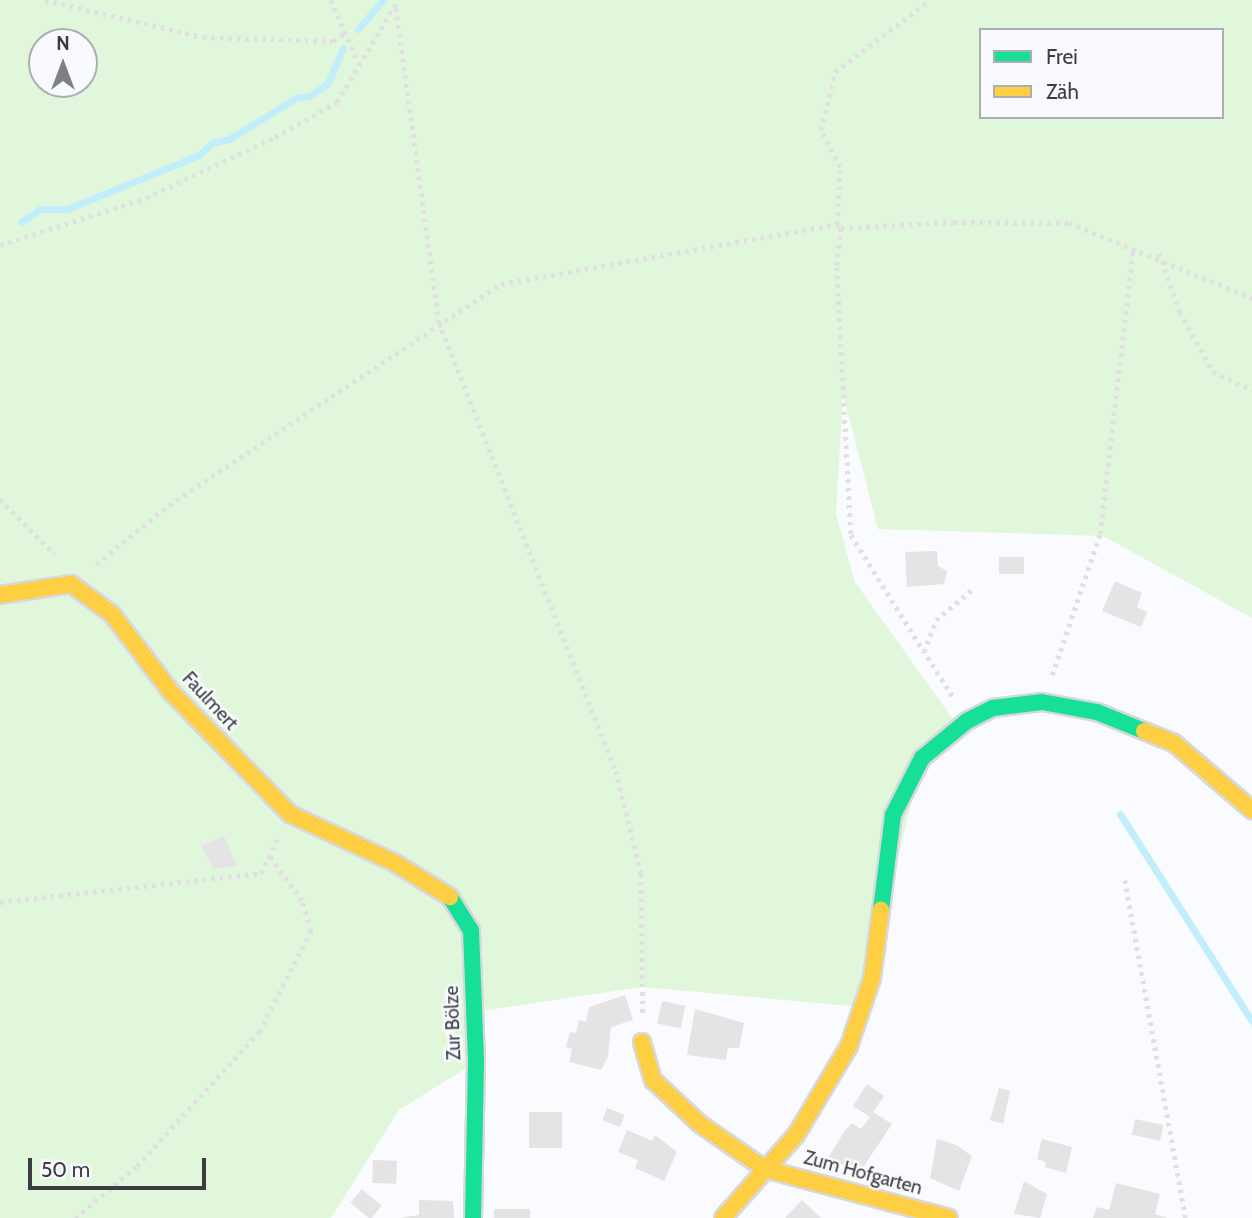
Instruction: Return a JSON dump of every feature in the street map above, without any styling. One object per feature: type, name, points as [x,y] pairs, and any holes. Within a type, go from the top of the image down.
[{"type":"street","points":[[0,596],[71,584]]},
{"type":"street","name":"Faulmert","points":[[71,584],[111,614],[171,692],[290,814],[395,863]]},
{"type":"street","points":[[723,1218],[796,1135],[849,1046],[872,978],[893,815],[922,758],[967,721],[993,708],[1042,702],[1097,712],[1174,743],[1252,810]]},
{"type":"street","name":"Zur Bölze","points":[[395,863],[449,895],[471,930],[476,1062],[474,1218]]},
{"type":"street","name":"Zum Hofgarten","points":[[642,1042],[653,1080],[700,1124],[765,1169],[949,1218]]},
{"type":"path","points":[[45,0],[203,37],[332,41],[345,33]]},
{"type":"path","points":[[331,0],[360,65]]},
{"type":"path","points":[[0,245],[146,198],[275,137],[337,102],[396,8],[398,0]]},
{"type":"path","points":[[930,0],[835,72],[821,130],[840,167],[837,267],[851,536],[967,721]]},
{"type":"path","points":[[396,8],[439,322],[616,771],[641,873],[642,1042]]},
{"type":"path","points":[[0,499],[54,554],[71,584],[169,505],[439,322],[501,284],[839,226],[954,222],[1069,223],[1252,298]]},
{"type":"path","points":[[1042,702],[1100,534],[1133,249]]},
{"type":"path","points":[[1159,253],[1180,312],[1213,372],[1252,390]]},
{"type":"path","points":[[924,652],[936,620],[974,588]]},
{"type":"path","points":[[0,902],[261,873],[290,814]]},
{"type":"path","points":[[75,1218],[137,1166],[259,1032],[311,931],[302,901],[269,856]]},
{"type":"path","points":[[1125,880],[1186,1218]]},
{"type":"green space","points":[[0,0],[1252,0],[1252,618],[1103,536],[878,529],[843,394],[836,514],[855,582],[960,729],[922,758],[862,1007],[642,987],[474,1012],[476,1062],[399,1110],[331,1218],[0,1218]]},
{"type":"building","points":[[937,551],[938,566],[947,571],[944,584],[907,587],[905,552]]},
{"type":"building","points":[[999,557],[1024,557],[1024,574],[999,574]]},
{"type":"building","points":[[1115,581],[1142,593],[1137,607],[1147,612],[1141,627],[1102,611]]},
{"type":"building","points":[[224,836],[237,866],[214,869],[201,845]]},
{"type":"building","points":[[625,995],[633,1020],[611,1027],[608,1057],[601,1070],[569,1062],[572,1049],[566,1047],[570,1032],[576,1033],[579,1020],[586,1022],[589,1007]]},
{"type":"building","points":[[662,1001],[685,1006],[681,1028],[657,1023]]},
{"type":"building","points":[[695,1009],[744,1023],[739,1048],[728,1048],[726,1060],[687,1055]]},
{"type":"building","points":[[867,1084],[884,1096],[873,1112],[892,1124],[858,1175],[829,1156],[852,1123],[861,1129],[870,1117],[853,1106]]},
{"type":"building","points":[[999,1088],[1010,1091],[1003,1124],[990,1120]]},
{"type":"building","points":[[607,1108],[625,1115],[620,1127],[602,1120]]},
{"type":"building","points":[[529,1112],[562,1112],[562,1148],[529,1148]]},
{"type":"building","points":[[1135,1119],[1163,1125],[1160,1141],[1132,1135]]},
{"type":"building","points":[[627,1130],[652,1141],[655,1135],[677,1152],[664,1181],[635,1168],[638,1160],[618,1152]]},
{"type":"building","points":[[937,1139],[956,1145],[972,1156],[959,1191],[930,1178]]},
{"type":"building","points":[[1042,1139],[1072,1147],[1066,1173],[1045,1167],[1046,1162],[1037,1159]]},
{"type":"building","points":[[373,1160],[397,1161],[396,1184],[372,1183]]},
{"type":"building","points":[[1024,1181],[1047,1194],[1040,1218],[1014,1214]]},
{"type":"building","points":[[1116,1183],[1160,1194],[1155,1214],[1168,1218],[1093,1218],[1097,1207],[1109,1210]]},
{"type":"building","points":[[362,1189],[382,1206],[369,1218],[350,1203]]},
{"type":"building","points":[[419,1200],[453,1201],[454,1218],[399,1218],[419,1215]]},
{"type":"building","points":[[802,1200],[821,1218],[785,1218]]},
{"type":"building","points":[[494,1209],[530,1209],[530,1218],[494,1218]]},
{"type":"waterway","points":[[358,29],[383,0]]},
{"type":"waterway","points":[[21,222],[40,209],[67,209],[199,155],[212,143],[229,139],[296,98],[310,96],[328,83],[343,48]]},
{"type":"waterway","points":[[1120,814],[1252,1021]]},
{"type":"traffic: fast","points":[[881,910],[893,815],[922,758],[967,721],[993,708],[1042,702],[1097,712],[1144,731]]},
{"type":"traffic: fast","points":[[450,897],[471,930],[476,1062],[473,1218]]},
{"type":"traffic: slow","points":[[0,595],[71,584],[112,614],[171,692],[290,814],[395,863],[450,897]]},
{"type":"traffic: slow","points":[[1144,731],[1174,743],[1252,810]]},
{"type":"traffic: slow","points":[[723,1218],[796,1135],[849,1046],[872,978],[881,910]]},
{"type":"traffic: slow","points":[[642,1042],[653,1080],[700,1124],[765,1169],[949,1218]]}]
